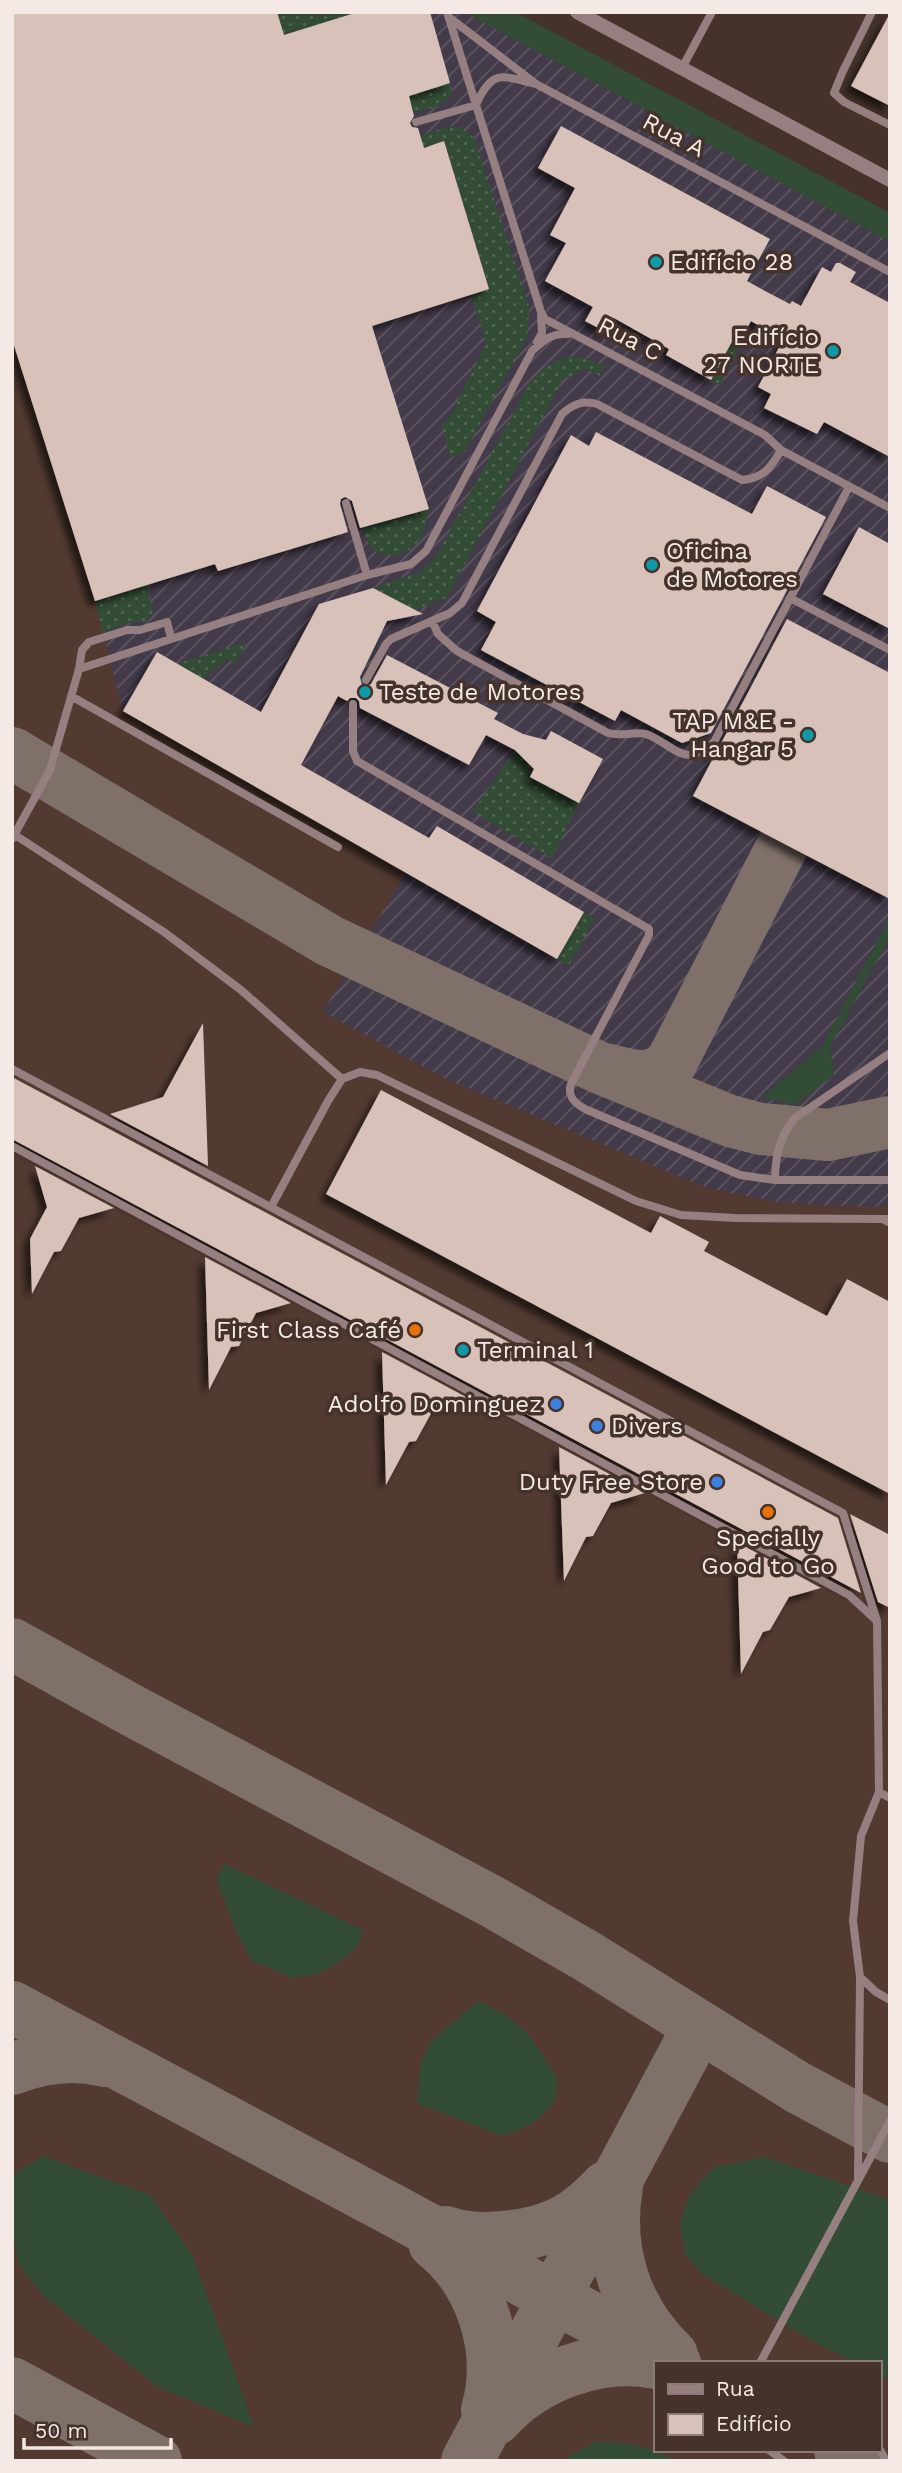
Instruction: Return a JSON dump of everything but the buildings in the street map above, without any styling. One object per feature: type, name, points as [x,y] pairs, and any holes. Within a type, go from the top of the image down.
[{"type":"street","points":[[577,12],[890,180]]},
{"type":"lane","points":[[682,68],[712,12]]},
{"type":"lane","points":[[872,12],[834,93],[844,102],[890,125]]},
{"type":"lane","points":[[79,669],[367,575],[411,564],[426,551],[542,333],[543,324],[449,15]]},
{"type":"lane","name":"Rua A","points":[[449,15],[536,84],[890,272]]},
{"type":"lane","points":[[416,122],[476,105],[485,85],[493,79],[505,76],[536,84]]},
{"type":"lane","name":"Rua C","points":[[541,312],[552,324],[765,435],[781,450],[890,508]]},
{"type":"lane","points":[[532,351],[544,339],[556,334],[571,334]]},
{"type":"lane","points":[[366,680],[391,639],[450,613],[461,603],[562,414],[570,407],[584,402],[597,404],[742,480],[764,474],[771,468],[781,450]]},
{"type":"lane","points":[[432,621],[438,634],[457,651],[607,733],[618,736],[645,734],[682,755],[701,753],[714,742],[849,487]]},
{"type":"lane","points":[[346,503],[367,575]]},
{"type":"lane","points":[[790,598],[890,650]]},
{"type":"lane","points":[[171,638],[167,622],[140,630],[127,630],[89,642],[82,650],[50,770],[13,835],[175,940],[241,990],[342,1079]]},
{"type":"lane","points":[[71,696],[338,847]]},
{"type":"lane","points":[[353,704],[353,751],[357,761],[649,929],[649,935],[571,1084],[572,1100],[585,1109],[740,1175],[775,1180],[890,1180]]},
{"type":"lane","points":[[775,1180],[776,1156],[789,1125],[795,1118],[890,1053]]},
{"type":"lane","points":[[12,1069],[843,1513],[877,1621],[878,1792],[861,1836],[853,1921],[860,1977],[858,2179]]},
{"type":"lane","points":[[271,1207],[342,1079],[360,1072],[377,1075],[636,1201],[681,1215],[887,1221]]},
{"type":"lane","points":[[12,1146],[849,1595],[877,1621]]},
{"type":"lane","points":[[878,1792],[890,1798]]},
{"type":"lane","points":[[860,1977],[876,1992],[890,2000]]},
{"type":"lane","points":[[762,2361],[890,2121]]},
{"type":"lane","points":[[766,2352],[768,2361]]},
{"type":"shaded area","points":[[12,12],[890,242],[890,2461],[12,2461]]},
{"type":"shaded area","points":[[12,12],[515,12],[890,213],[890,1207],[778,1202],[707,1188],[448,1080],[323,1012],[406,872],[123,711],[95,601],[12,339]]},
{"type":"green space","points":[[277,12],[358,12],[284,35]]},
{"type":"green space","points":[[464,12],[515,12],[890,213],[890,242]]},
{"type":"green space","points":[[450,83],[452,94],[445,102],[413,113],[409,96]]},
{"type":"green space","points":[[451,126],[465,129],[474,138],[529,306],[528,335],[464,453],[451,458],[441,423],[449,419],[486,344],[471,295],[489,288],[445,141],[423,148],[420,135]]},
{"type":"green space","points":[[742,337],[745,338],[720,385],[711,380],[734,338],[740,341]]},
{"type":"green space","points":[[571,357],[587,358],[605,367],[600,376],[587,369],[563,379],[447,598],[415,610],[373,588],[419,572],[434,560],[529,384],[547,366]]},
{"type":"green space","points":[[429,509],[419,540],[409,550],[397,555],[377,552],[369,544],[362,528]]},
{"type":"green space","points":[[147,585],[153,611],[147,621],[129,623],[103,632],[95,601]]},
{"type":"green space","points":[[246,644],[236,663],[227,659],[205,680],[177,664]]},
{"type":"green space","points":[[515,750],[534,769],[530,777],[579,803],[552,858],[472,812]]},
{"type":"green space","points":[[584,912],[595,918],[569,966],[557,959]]},
{"type":"green space","points":[[888,920],[890,936],[830,1047],[834,1075],[795,1105],[762,1097],[821,1048]]},
{"type":"green space","points":[[224,1864],[361,1929],[361,1941],[343,1960],[317,1974],[292,1978],[252,1961],[237,1934],[217,1880]]},
{"type":"green space","points":[[479,2001],[505,2015],[527,2032],[558,2079],[553,2102],[543,2114],[530,2124],[508,2134],[500,2135],[417,2103],[421,2062],[432,2040]]},
{"type":"green space","points":[[43,2156],[151,2196],[193,2256],[254,2427],[158,2387],[44,2296],[19,2265],[12,2232],[12,2176]]},
{"type":"green space","points":[[764,2157],[890,2202],[890,2381],[881,2377],[881,2361],[851,2361],[809,2339],[701,2273],[685,2254],[680,2223],[688,2199],[714,2167]]},
{"type":"green space","points":[[595,2442],[637,2446],[677,2461],[561,2461]]},
{"type":"taxiway","points":[[12,753],[330,941],[600,1068],[730,1121],[761,1129],[828,1135],[890,1122]]},
{"type":"taxiway","points":[[610,1070],[642,1076],[657,1073],[671,1063],[783,845]]},
{"type":"taxiway","points":[[12,1644],[491,1901],[585,1955],[797,2087],[890,2137]]},
{"type":"taxiway","points":[[12,2007],[671,2361]]},
{"type":"taxiway","points":[[467,2461],[699,2026]]},
{"type":"taxiway","points":[[12,2069],[58,2058],[81,2057],[105,2061]]},
{"type":"taxiway","points":[[446,2232],[485,2238],[515,2236],[542,2230],[574,2215],[606,2187]]},
{"type":"taxiway","points":[[617,2187],[614,2234],[623,2278],[642,2319],[672,2355]]},
{"type":"taxiway","points":[[434,2243],[465,2277],[485,2319],[493,2364],[487,2410]]},
{"type":"taxiway","points":[[496,2419],[529,2391],[548,2379],[569,2371],[612,2361],[654,2363]]},
{"type":"taxiway","points":[[12,2383],[156,2461]]},
{"type":"taxiway","points":[[844,2452],[860,2461]]},
{"type":"place","name":"Edifício 28","points":[[656,262]]},
{"type":"place","name":"Edifício 27 NORTE","points":[[833,351]]},
{"type":"place","name":"Oficina de Motores","points":[[652,565]]},
{"type":"place","name":"Teste de Motores","points":[[365,692]]},
{"type":"place","name":"TAP M&E - Hangar 5","points":[[808,735]]},
{"type":"place","name":"First Class Café","points":[[415,1330]]},
{"type":"place","name":"Terminal 1","points":[[463,1350]]},
{"type":"place","name":"Adolfo Dominguez","points":[[556,1404]]},
{"type":"place","name":"Divers","points":[[597,1426]]},
{"type":"place","name":"Duty Free Store","points":[[717,1482]]},
{"type":"place","name":"Specially Good to Go","points":[[768,1512]]}]
